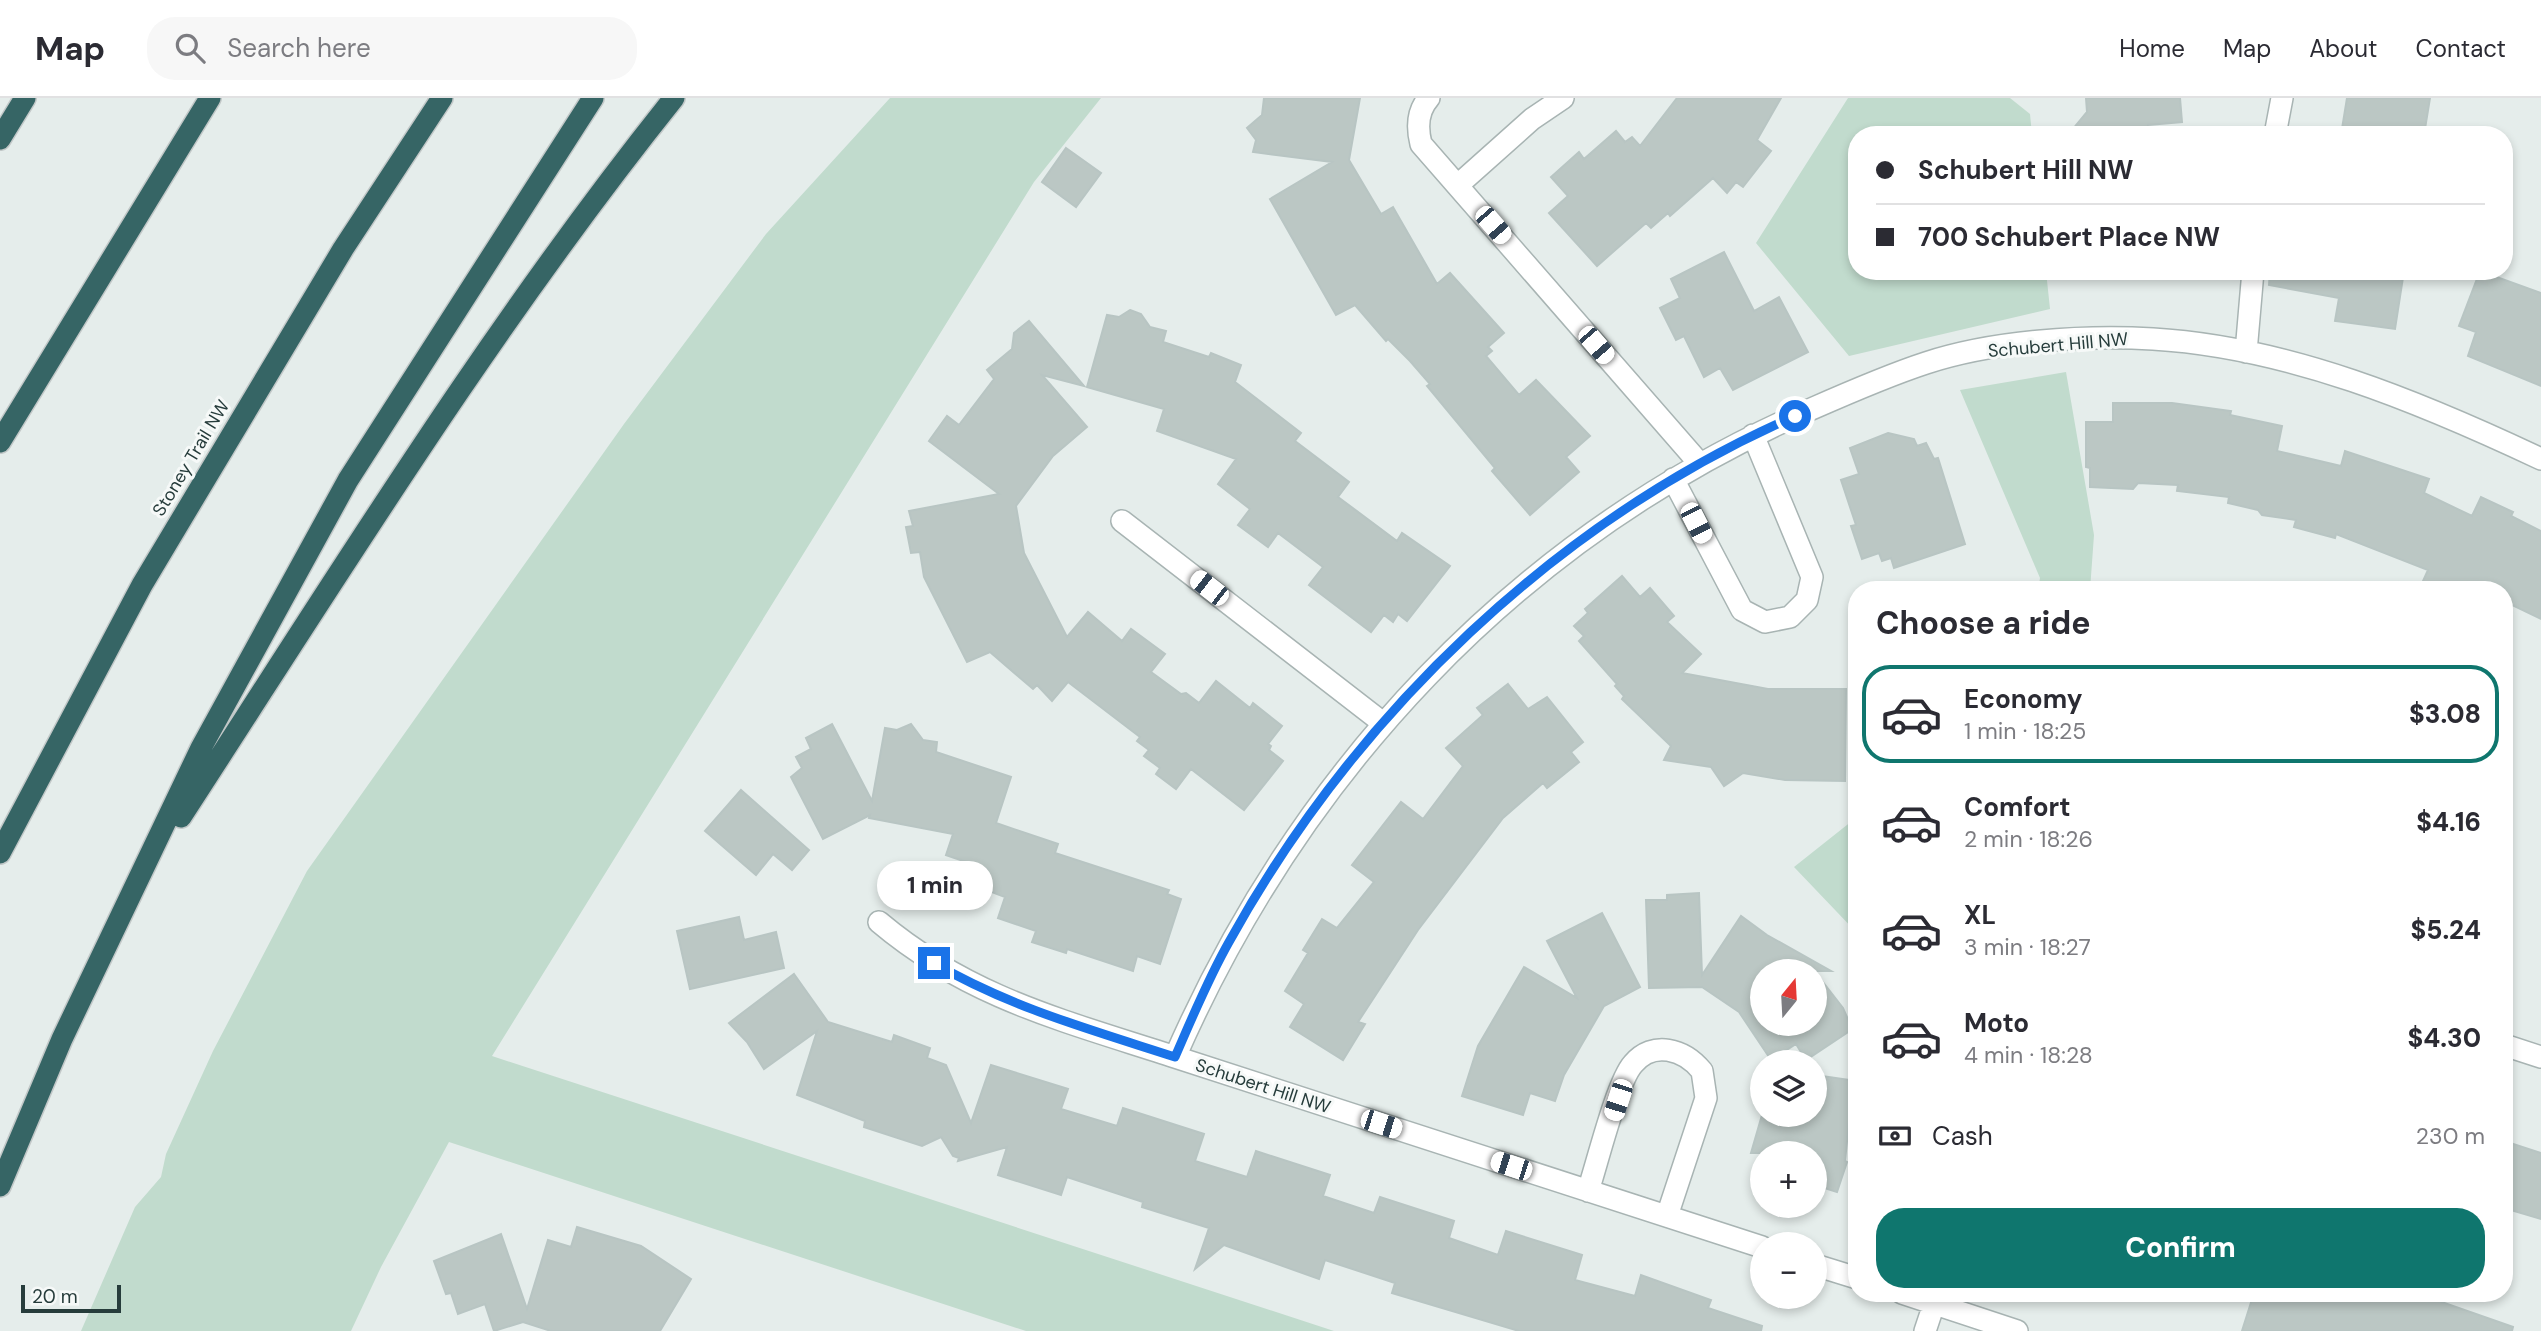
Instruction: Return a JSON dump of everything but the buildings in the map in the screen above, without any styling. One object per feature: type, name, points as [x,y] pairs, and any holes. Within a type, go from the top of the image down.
[{"type":"highway","points":[[0,139],[25,98]]},
{"type":"highway","points":[[0,442],[210,98]]},
{"type":"highway","name":"Stoney Trail NW","points":[[0,853],[142,585],[343,248],[442,98]]},
{"type":"highway","points":[[0,1186],[62,1039],[201,748],[348,480],[593,98]]},
{"type":"highway","points":[[135,887],[470,374],[602,188],[674,98]]},
{"type":"highway","points":[[602,188],[687,98]]},
{"type":"street","points":[[1429,98],[1419,117],[1421,144],[1700,464]]},
{"type":"street","points":[[1458,185],[1532,119],[1563,98]]},
{"type":"street","points":[[2275,126],[2276,102]]},
{"type":"street","points":[[2246,352],[2252,280]]},
{"type":"street","name":"Schubert Hill NW","points":[[1750,1243],[1175,1057],[1229,942],[1282,855],[1383,723],[1469,633],[1534,577],[1673,479],[1754,435],[1857,389],[1929,362],[2012,345],[2094,339],[2156,339],[2246,352],[2391,395],[2541,459]]},
{"type":"street","points":[[1673,479],[1742,610],[1765,622],[1790,617],[1807,600],[1812,577],[1754,435]]},
{"type":"street","points":[[1122,521],[1383,723]]},
{"type":"street","points":[[879,922],[934,963],[976,988],[1017,1006],[1175,1057]]},
{"type":"street","points":[[2513,1048],[2541,1057]]},
{"type":"street","points":[[1588,1191],[1632,1065],[1654,1051],[1681,1052],[1693,1060],[1702,1071],[1706,1098],[1667,1216]]},
{"type":"street","points":[[1827,1269],[1848,1275]]},
{"type":"street","points":[[1928,1302],[1983,1326],[2017,1331]]},
{"type":"street","points":[[1925,1331],[1934,1304]]},
{"type":"green space","points":[[890,98],[1101,98],[1034,182],[492,1056],[1334,1331],[1026,1331],[449,1142],[381,1267],[351,1331],[81,1331],[135,1207],[161,1177],[166,1154],[213,1051],[307,871],[624,424],[766,234]]},
{"type":"green space","points":[[1848,98],[2010,98],[2030,114],[2031,126],[1848,126],[1848,280],[2047,280],[2050,309],[1849,356],[1756,243]]},
{"type":"green space","points":[[2066,372],[2094,535],[2091,581],[2040,581],[1960,390]]},
{"type":"green space","points":[[1848,824],[1848,924],[1794,867]]},
{"type":"route","points":[[934,963],[976,988],[1017,1006],[1175,1057],[1229,942],[1282,855],[1344,769],[1383,723],[1469,633],[1534,577],[1608,522],[1673,479],[1795,416]]}]
